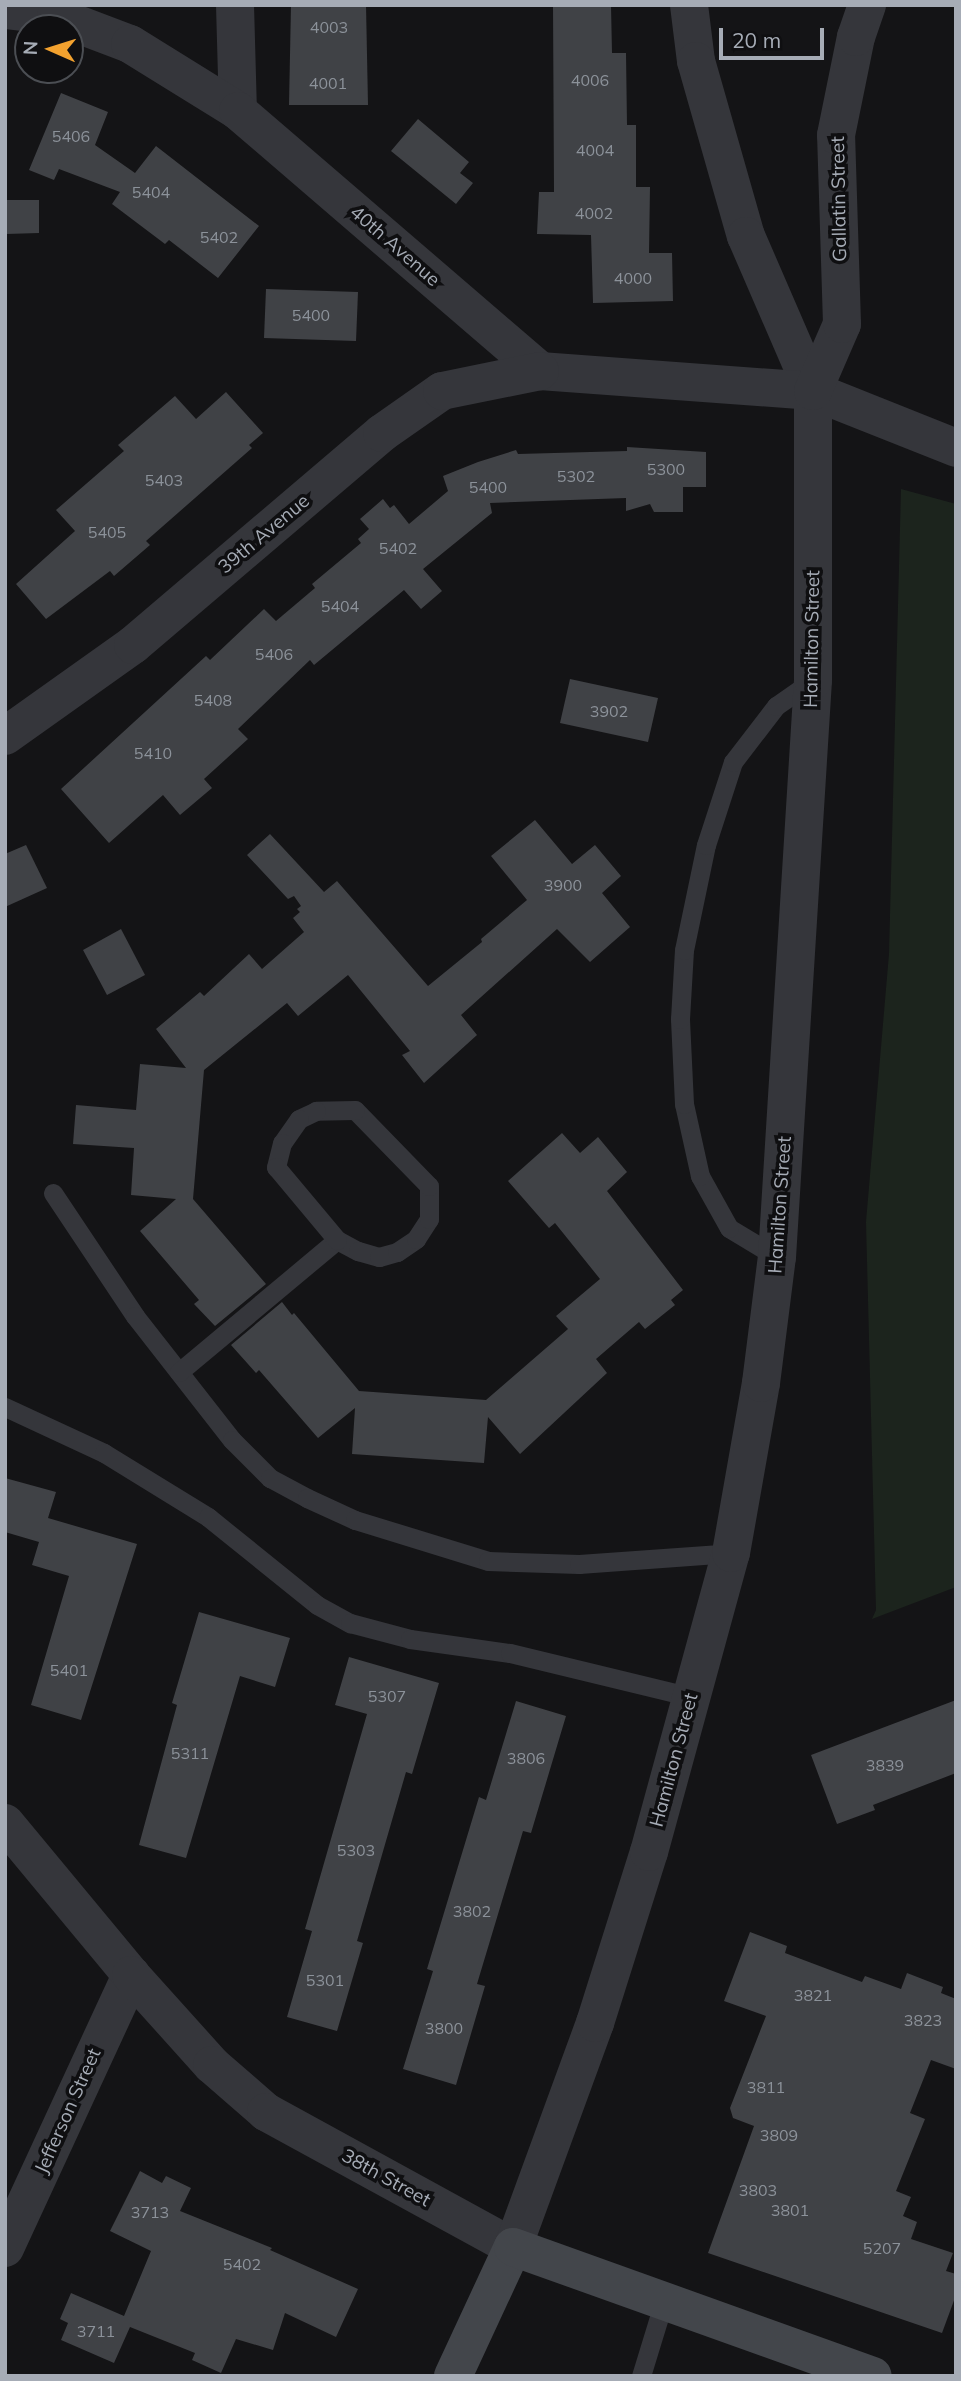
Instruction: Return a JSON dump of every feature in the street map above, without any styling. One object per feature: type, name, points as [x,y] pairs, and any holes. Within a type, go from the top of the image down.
[{"type":"main road","name":"38th Street","points":[[513,2248],[664,2301],[814,2366],[873,2376]]},
{"type":"main road","name":"Hamilton Street","points":[[453,2376],[513,2248]]},
{"type":"street","points":[[236,5],[238,111]]},
{"type":"street","name":"Hamilton Street","points":[[513,2248],[616,1960],[731,1553],[761,1383],[777,1257],[813,680],[813,391],[746,236],[696,61],[689,5]]},
{"type":"street","name":"Gallatin Street","points":[[813,391],[842,324],[836,135],[856,37],[867,5]]},
{"type":"street","name":"40th Avenue","points":[[5,10],[56,16],[130,44],[238,111],[540,370]]},
{"type":"street","points":[[540,370],[813,391],[956,448]]},
{"type":"street","name":"39th Avenue","points":[[5,736],[133,645],[382,433],[442,391],[540,370]]},
{"type":"street","name":"38th Street","points":[[5,1823],[131,1975],[212,2064],[266,2112],[513,2248]]},
{"type":"street","name":"Jefferson Street","points":[[5,2248],[131,1975]]},
{"type":"lane","points":[[777,1257],[729,1228],[701,1176],[684,1104],[680,1019],[684,950],[706,845],[733,762],[776,706],[813,680]]},
{"type":"lane","points":[[355,1110],[429,1186],[429,1219],[416,1240],[397,1252],[379,1257],[358,1251],[337,1240],[276,1167],[282,1143],[299,1119],[316,1111],[355,1110]]},
{"type":"lane","points":[[53,1193],[135,1316],[232,1440],[271,1478],[355,1520],[488,1561],[537,1564],[652,1561],[731,1553]]},
{"type":"lane","points":[[179,1372],[337,1240]]},
{"type":"lane","points":[[5,1407],[104,1453],[208,1517],[317,1605],[350,1623],[410,1640],[510,1653],[692,1697]]},
{"type":"lane","points":[[641,2376],[664,2301]]},
{"type":"shaded area","points":[[901,489],[956,504],[956,1587],[872,1619],[876,1610],[866,1222],[889,954]]},
{"type":"building","points":[[291,5],[366,5],[368,105],[289,105]]},
{"type":"building","points":[[553,5],[611,5],[612,53],[626,53],[627,125],[636,125],[636,187],[650,187],[649,253],[672,253],[673,301],[593,303],[591,235],[537,234],[539,192],[554,192]]},
{"type":"building","points":[[61,93],[108,112],[95,145],[135,173],[156,146],[259,226],[218,278],[169,240],[165,244],[112,204],[120,192],[59,169],[54,180],[29,170]]},
{"type":"building","points":[[418,119],[469,162],[460,173],[473,183],[456,204],[391,151]]},
{"type":"building","points":[[6,200],[39,200],[39,233],[6,234]]},
{"type":"building","points":[[266,289],[358,292],[356,341],[264,338]]},
{"type":"building","points":[[226,392],[263,433],[249,445],[252,448],[146,541],[150,545],[114,576],[110,571],[46,619],[16,584],[75,531],[56,510],[124,451],[118,445],[175,396],[196,419]]},
{"type":"building","points":[[627,447],[706,452],[706,487],[683,487],[683,512],[654,512],[650,504],[626,511],[626,498],[490,503],[492,513],[423,569],[442,591],[421,609],[404,590],[314,665],[310,660],[238,729],[248,739],[204,779],[212,788],[180,815],[163,795],[109,843],[61,789],[206,656],[210,660],[264,609],[276,621],[315,588],[312,584],[361,543],[358,539],[369,529],[360,519],[383,499],[390,508],[394,505],[409,524],[448,491],[443,476],[478,462],[516,450],[518,454],[627,451]]},
{"type":"building","points":[[570,679],[658,698],[648,742],[560,723]]},
{"type":"building","points":[[535,820],[572,864],[595,845],[621,876],[602,893],[630,927],[590,962],[557,929],[461,1015],[477,1035],[424,1083],[402,1055],[410,1051],[348,975],[298,1016],[287,1003],[204,1070],[193,1199],[266,1284],[215,1326],[194,1304],[199,1300],[140,1231],[176,1199],[131,1195],[134,1148],[73,1144],[76,1105],[136,1110],[140,1064],[186,1068],[156,1029],[200,992],[204,996],[249,954],[262,969],[304,932],[293,918],[300,912],[297,909],[301,906],[294,896],[288,899],[247,855],[270,834],[324,892],[337,881],[428,986],[482,942],[481,939],[527,900],[491,856]]},
{"type":"building","points":[[26,845],[47,888],[5,907],[5,854]]},
{"type":"building","points":[[121,929],[145,975],[107,995],[83,950]]},
{"type":"building","points":[[562,1133],[580,1153],[598,1137],[627,1172],[607,1191],[683,1290],[671,1300],[675,1305],[645,1329],[639,1322],[596,1359],[607,1373],[520,1454],[488,1417],[484,1463],[352,1454],[355,1408],[318,1438],[259,1370],[256,1373],[231,1345],[282,1302],[359,1391],[486,1400],[568,1329],[556,1316],[600,1279],[555,1223],[549,1228],[508,1181]]},
{"type":"building","points":[[5,1478],[56,1492],[48,1518],[137,1544],[81,1720],[31,1705],[69,1576],[32,1565],[39,1542],[5,1532]]},
{"type":"building","points":[[199,1612],[290,1638],[275,1687],[240,1676],[186,1858],[139,1845],[177,1705],[172,1703]]},
{"type":"building","points":[[349,1657],[439,1683],[412,1774],[406,1772],[357,1941],[363,1943],[337,2031],[287,2017],[312,1931],[305,1929],[367,1714],[335,1705]]},
{"type":"building","points":[[956,1700],[956,1773],[873,1805],[875,1810],[837,1824],[811,1755]]},
{"type":"building","points":[[516,1701],[566,1716],[531,1833],[523,1831],[477,1984],[485,1986],[456,2085],[403,2069],[433,1971],[427,1969],[479,1797],[486,1800]]},
{"type":"building","points":[[750,1932],[787,1946],[785,1953],[862,1982],[865,1976],[901,1989],[907,1973],[943,1987],[941,1993],[956,1999],[956,2069],[931,2060],[910,2113],[925,2119],[896,2191],[911,2197],[903,2216],[917,2222],[911,2239],[953,2253],[946,2271],[956,2274],[956,2295],[942,2333],[708,2253],[754,2126],[733,2118],[730,2108],[766,2016],[724,2001]]},
{"type":"building","points":[[140,2171],[162,2183],[166,2176],[191,2188],[180,2211],[272,2248],[270,2250],[358,2289],[336,2337],[285,2313],[273,2350],[236,2339],[221,2373],[192,2360],[195,2353],[130,2327],[114,2363],[61,2340],[68,2323],[60,2319],[71,2293],[124,2316],[151,2251],[110,2231]]}]
